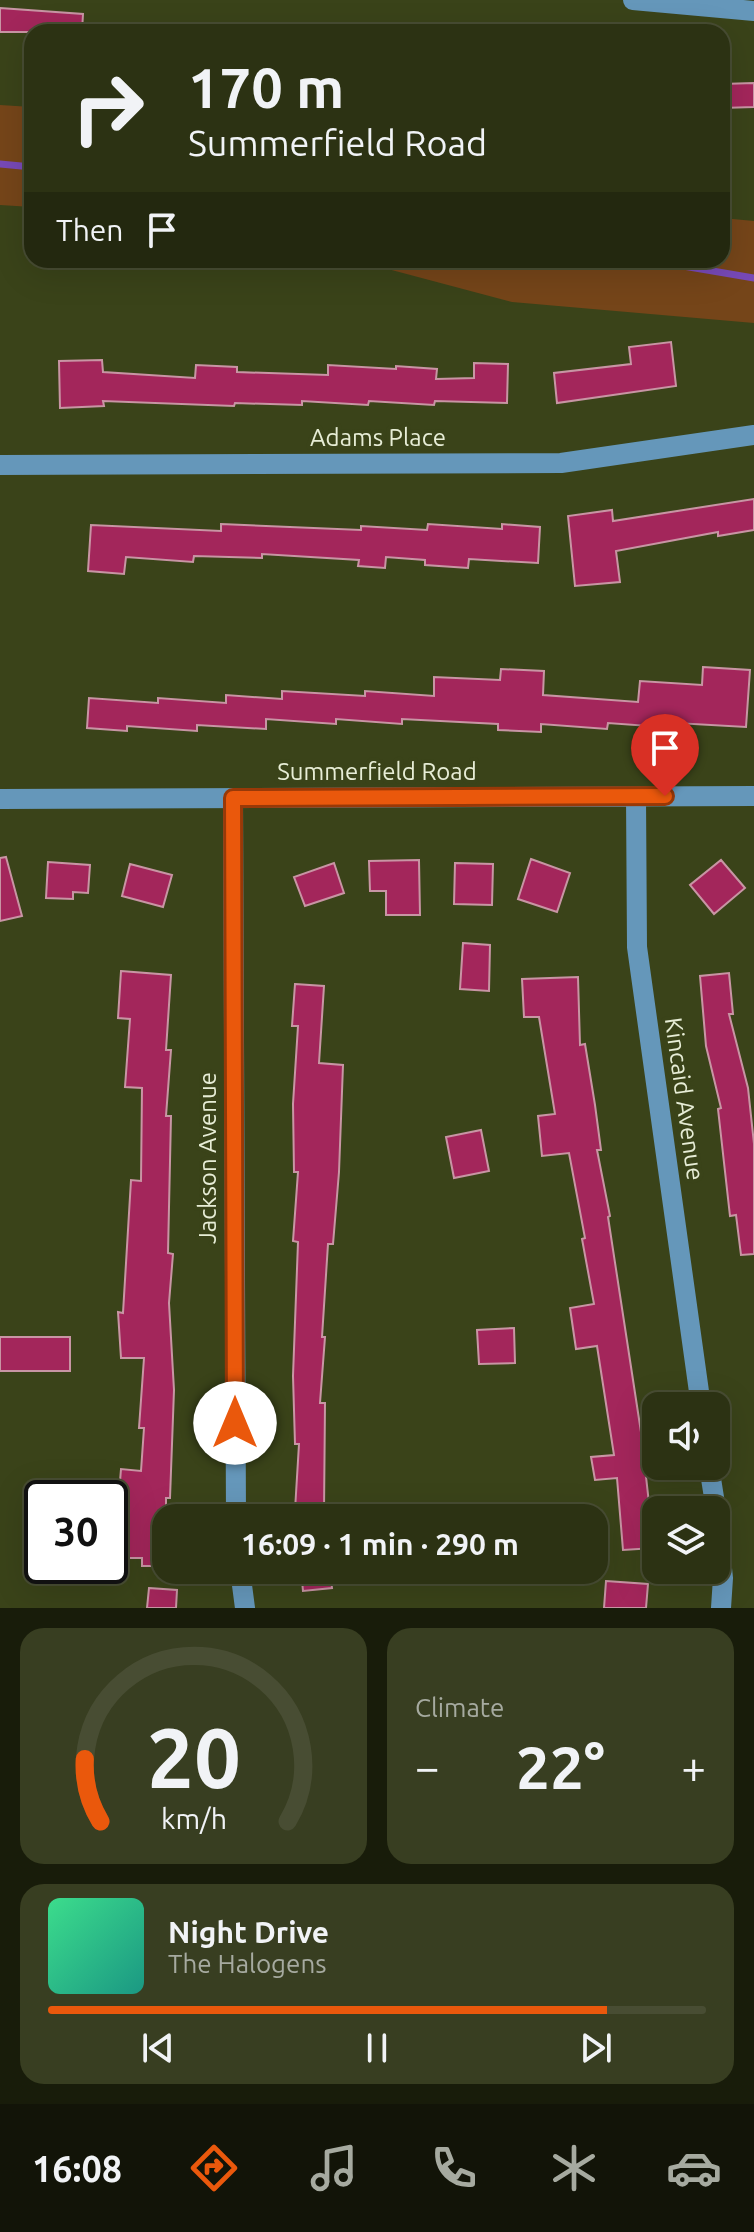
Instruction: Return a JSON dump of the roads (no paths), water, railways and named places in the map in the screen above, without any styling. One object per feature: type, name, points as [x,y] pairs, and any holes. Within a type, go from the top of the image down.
[{"type":"street","points":[[633,0],[754,11]]},
{"type":"street","name":"Adams Place","points":[[0,465],[561,463],[754,435]]},
{"type":"street","name":"Summerfield Road","points":[[0,799],[754,796]]},
{"type":"street","name":"Kincaid Avenue","points":[[636,797],[637,947],[699,1392]]},
{"type":"street","name":"Jackson Avenue","points":[[233,798],[236,1504]]},
{"type":"street","points":[[242,1584],[245,1608]]},
{"type":"street","points":[[721,1608],[722,1584]]},
{"type":"waterway","points":[[0,164],[24,166]]},
{"type":"waterway","points":[[695,268],[754,278]]}]
